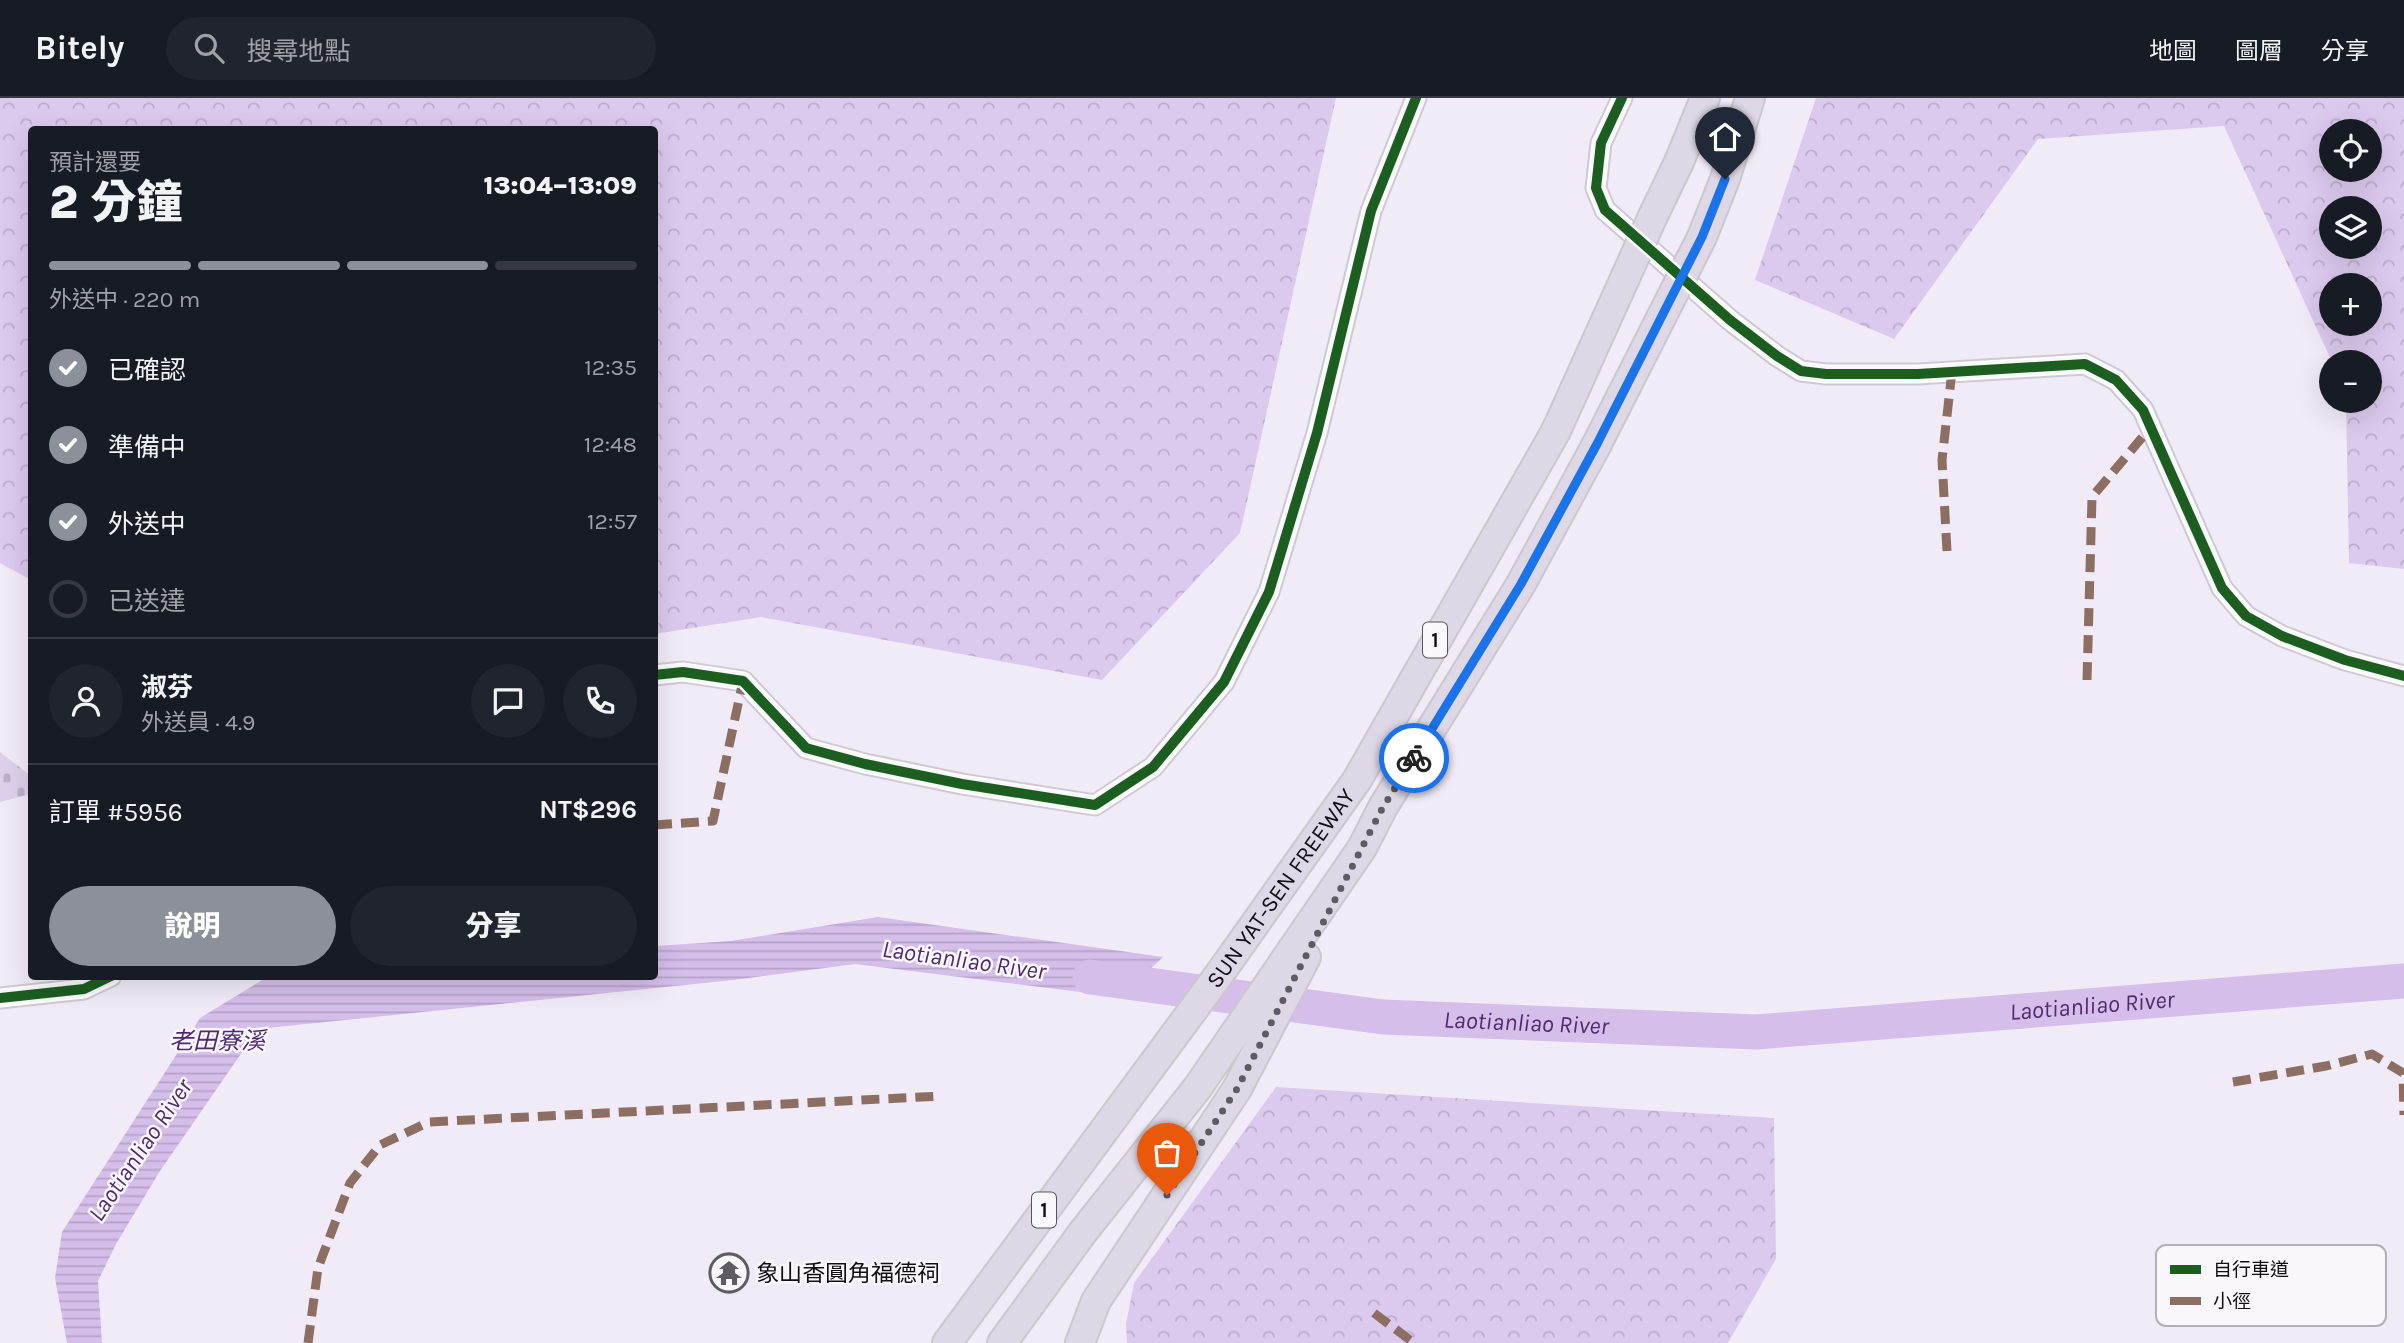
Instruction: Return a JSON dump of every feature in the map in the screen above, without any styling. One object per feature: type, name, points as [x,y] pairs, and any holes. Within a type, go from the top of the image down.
[{"type":"highway","name":"SUN YAT-SEN FREEWAY","points":[[947,1343],[1143,1079],[1357,780],[1556,431],[1679,162],[1705,98]]},
{"type":"highway","name":"SUN YAT-SEN FREEWAY","points":[[1002,1343],[1083,1232],[1198,1087],[1362,848],[1383,807],[1521,584],[1597,444],[1702,237],[1725,179],[1750,98]]},
{"type":"highway","points":[[1080,1343],[1097,1301],[1237,1089],[1362,848]]},
{"type":"highway","points":[[931,1343],[982,1293]]},
{"type":"street","points":[[658,675],[682,673],[743,681],[806,748],[865,764],[962,784],[1095,805],[1153,767],[1224,682],[1269,592],[1317,433],[1371,211],[1416,98]]},
{"type":"street","points":[[1622,98],[1601,143],[1596,188],[1605,210],[1730,320],[1777,356],[1801,371],[1826,374],[1918,374],[2085,364],[2116,380],[2143,410],[2222,588],[2246,616],[2282,636],[2345,660],[2404,676]]},
{"type":"street","points":[[0,998],[84,989],[103,980]]},
{"type":"green space","points":[[0,98],[1336,98],[1240,533],[1102,680],[761,617],[658,634],[658,126],[28,126],[28,578],[0,563]]},
{"type":"green space","points":[[1816,98],[2404,98],[2404,569],[2349,563],[2346,413],[2382,413],[2382,350],[2327,350],[2320,336],[2382,336],[2382,273],[2319,273],[2319,334],[2224,126],[2038,139],[1894,339],[1755,280]]},
{"type":"green space","points":[[0,752],[28,774],[28,795],[0,802]]},
{"type":"green space","points":[[1276,1087],[1774,1118],[1776,1259],[1728,1343],[1127,1343],[1126,1324],[1134,1283]]},
{"type":"water","name":"老田寮溪","points":[[878,917],[1163,957],[1121,997],[855,964],[733,980],[258,1029],[160,1171],[116,1244],[98,1281],[102,1343],[67,1343],[55,1278],[62,1232],[200,1018],[262,980],[658,980],[658,946],[731,941]]},
{"type":"waterway","name":"Laotianliao River","points":[[1090,977],[1383,1017],[1756,1032],[2404,981]]},
{"type":"marked path","points":[[1947,551],[1942,460],[1952,371]]},
{"type":"marked path","points":[[2087,680],[2092,497],[2151,427]]},
{"type":"marked path","points":[[658,825],[713,821],[743,681]]},
{"type":"marked path","points":[[2233,1082],[2326,1066],[2372,1054],[2403,1073],[2404,1115]]},
{"type":"marked path","points":[[308,1343],[318,1268],[350,1183],[380,1145],[429,1122],[941,1096]]},
{"type":"marked path","points":[[1374,1313],[1414,1343]]},
{"type":"cycle path","points":[[658,675],[683,672],[743,681],[806,748],[865,764],[962,784],[1095,805],[1153,767],[1224,682],[1269,592],[1317,433],[1371,211],[1416,98]]},
{"type":"cycle path","points":[[1622,98],[1601,143],[1596,188],[1605,210],[1730,320],[1777,356],[1801,371],[1826,374],[1918,374],[2085,364],[2116,380],[2143,410],[2222,588],[2246,616],[2282,636],[2345,660],[2404,676]]},
{"type":"cycle path","points":[[0,998],[84,989],[103,980]]},
{"type":"way so far","points":[[1167,1195],[1237,1089],[1383,807],[1414,758]]},
{"type":"place","name":"象山香圓角福德祠","points":[[729,1273]]},
{"type":"route","points":[[1414,758],[1521,584],[1597,444],[1702,237],[1725,179]]}]
